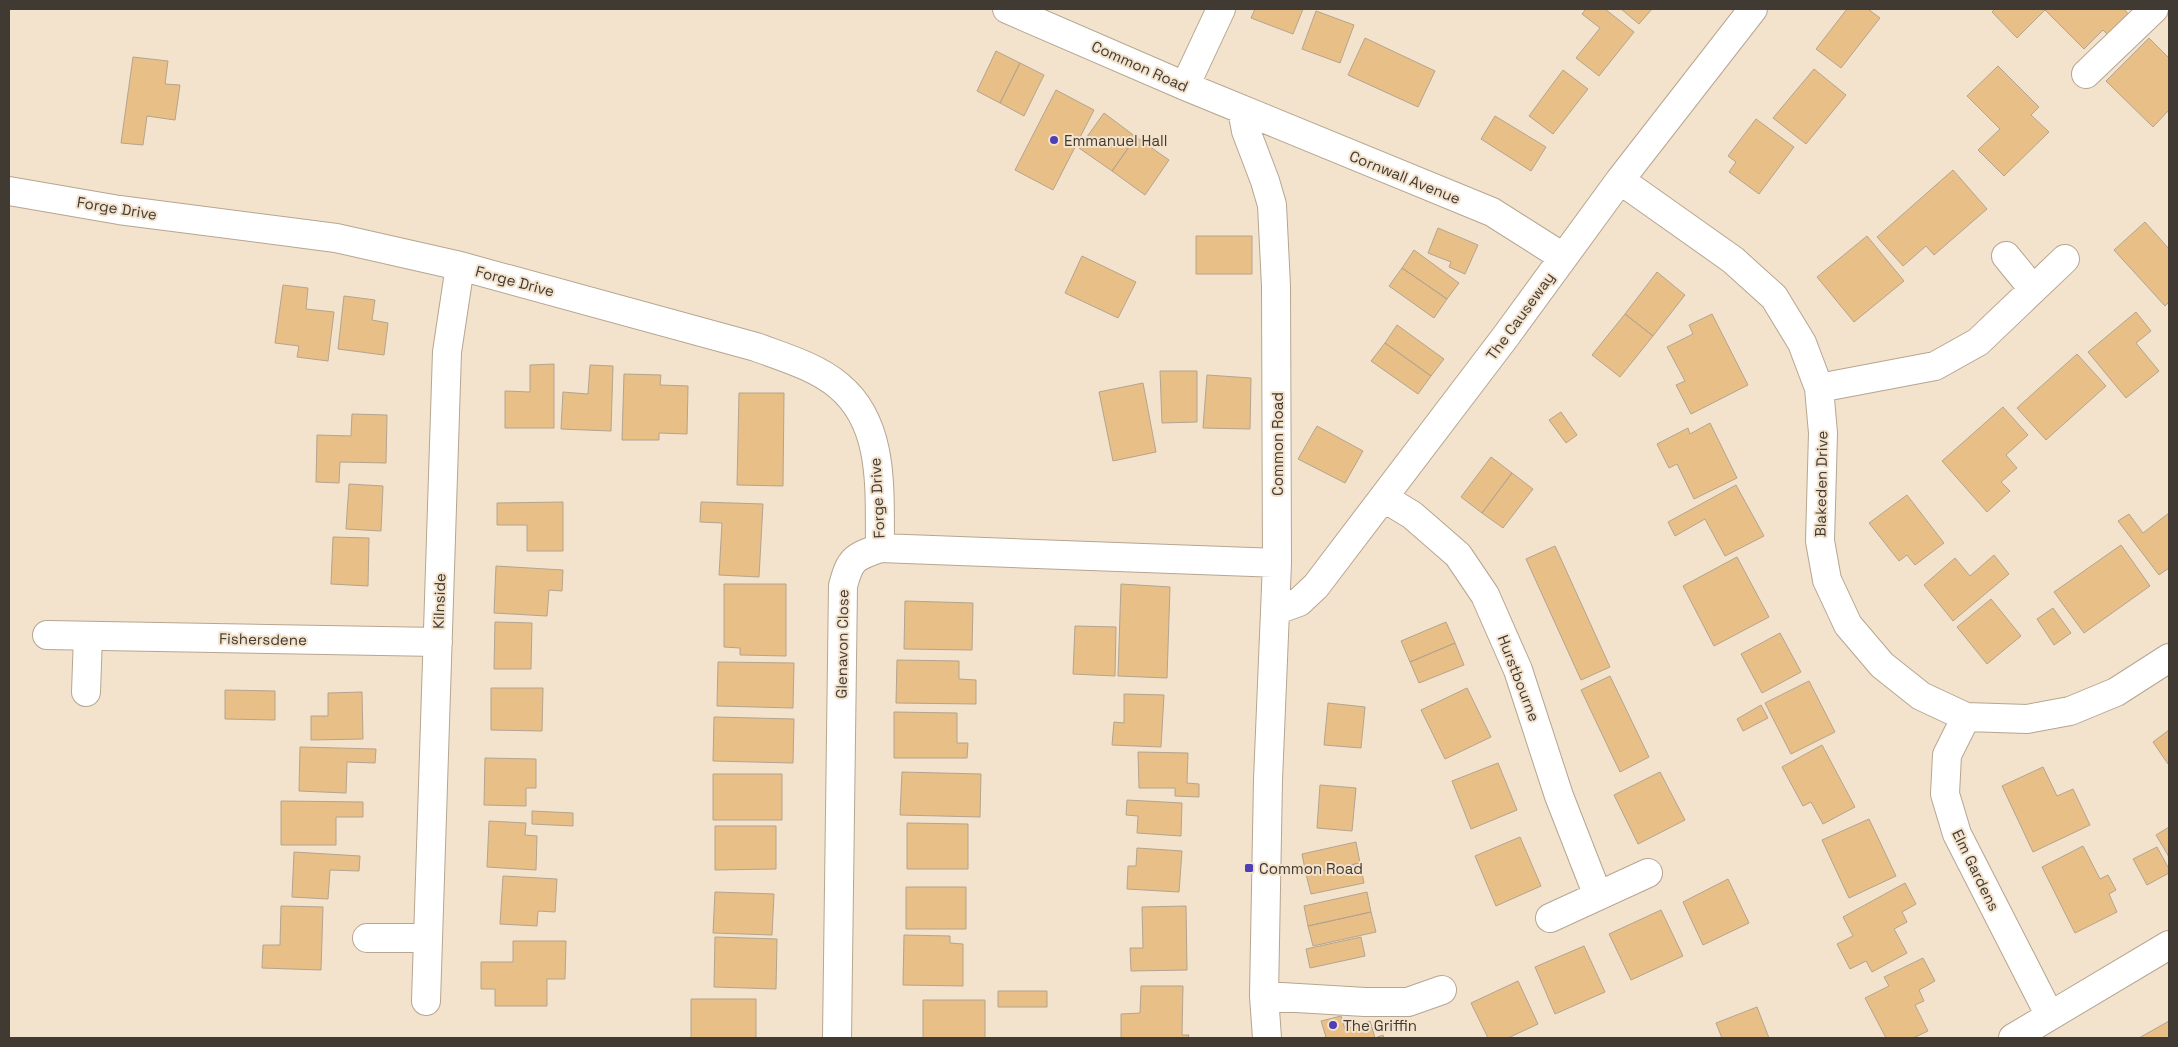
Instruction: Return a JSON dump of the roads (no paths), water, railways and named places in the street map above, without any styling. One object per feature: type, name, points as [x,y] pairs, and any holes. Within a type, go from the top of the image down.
[{"type":"street","name":"Common Road","points":[[1007,9],[1242,110],[1246,131],[1265,180],[1272,205],[1276,286],[1278,563],[1268,780],[1264,996],[1267,1038]]},
{"type":"street","points":[[1185,86],[1221,9]]},
{"type":"street","name":"The Causeway","points":[[1277,610],[1298,602],[1316,586],[1506,336],[1620,180],[1753,9]]},
{"type":"street","points":[[2086,74],[2154,9]]},
{"type":"street","name":"Cornwall Avenue","points":[[1242,110],[1492,212],[1563,256]]},
{"type":"street","name":"Blakeden Drive","points":[[1620,180],[1734,260],[1774,297],[1802,343],[1819,388],[1823,433],[1820,540],[1827,580],[1848,625],[1882,665],[1921,696],[1966,717],[2027,719],[2070,711],[2116,692],[2169,658]]},
{"type":"street","name":"Forge Drive","points":[[9,190],[119,210],[336,238],[460,266],[756,347],[802,364],[839,386],[861,409],[874,442],[879,475],[880,548]]},
{"type":"street","points":[[2006,256],[2034,289]]},
{"type":"street","points":[[1819,388],[1936,366],[1978,342],[2065,259]]},
{"type":"street","name":"Kilnside","points":[[426,1001],[447,352],[460,266]]},
{"type":"street","name":"Hurstbourne","points":[[1384,498],[1412,515],[1458,555],[1485,595],[1518,670],[1559,796],[1598,896]]},
{"type":"street","name":"Glenavon Close","points":[[837,1038],[843,586],[848,566],[862,554],[880,548],[1278,563]]},
{"type":"street","name":"Fishersdene","points":[[47,635],[438,642]]},
{"type":"street","points":[[86,692],[88,636]]},
{"type":"street","name":"Elm Gardens","points":[[1966,717],[1947,755],[1945,794],[1957,834],[2050,1016]]},
{"type":"street","points":[[1550,918],[1648,873]]},
{"type":"street","points":[[367,938],[427,938]]},
{"type":"street","points":[[2013,1038],[2169,945]]},
{"type":"street","points":[[1264,996],[1364,1002],[1408,1002],[1442,990]]},
{"type":"place","name":"Emmanuel Hall","points":[[1054,140]]},
{"type":"place","name":"Common Road","points":[[1249,868]]},
{"type":"place","name":"The Griffin","points":[[1333,1025]]}]
